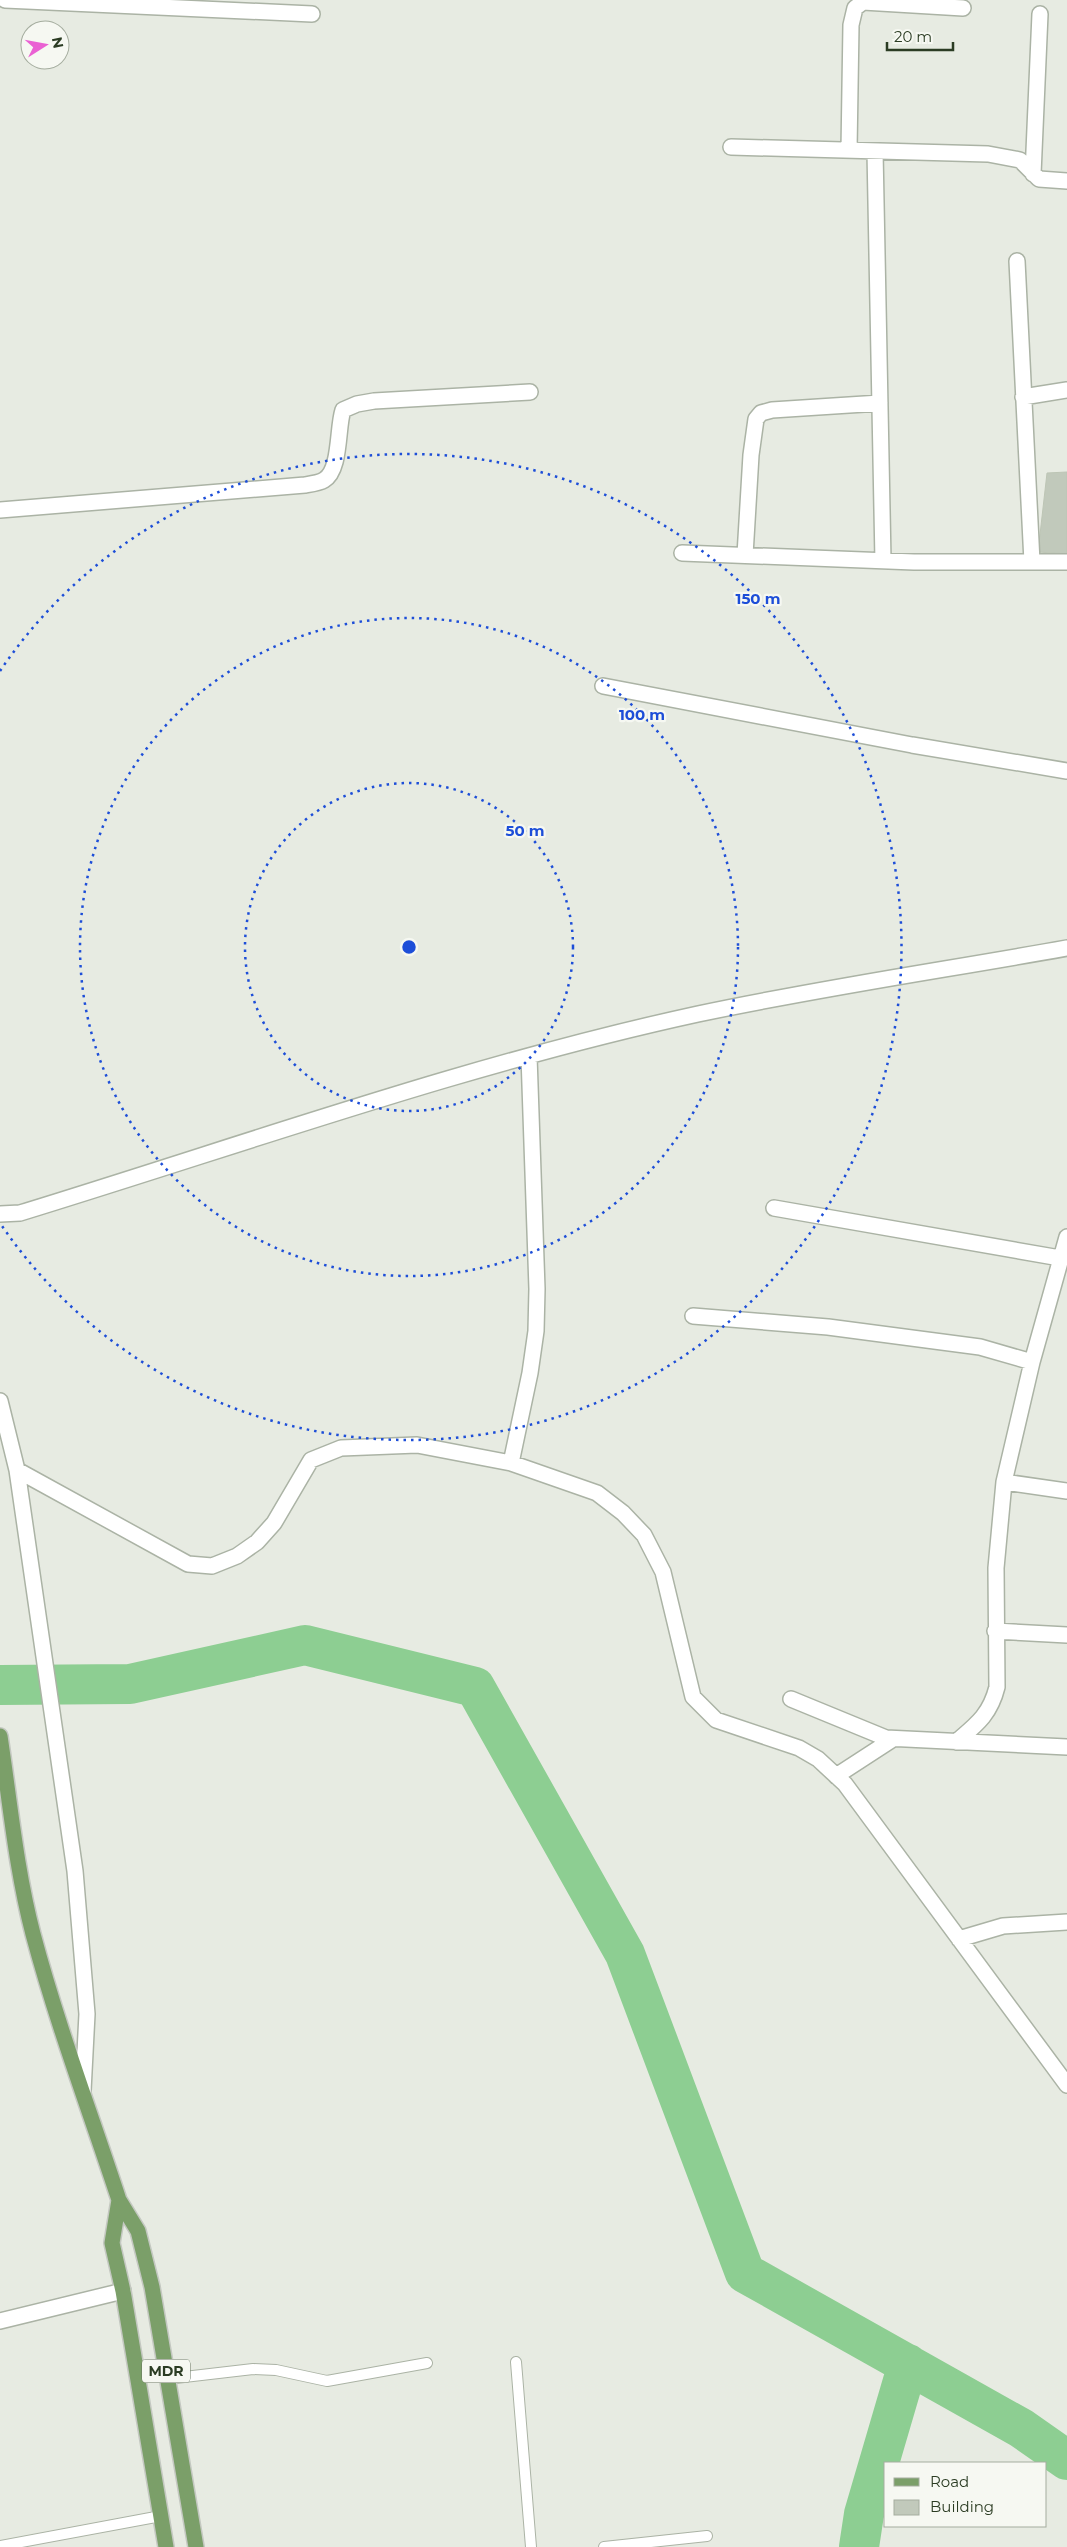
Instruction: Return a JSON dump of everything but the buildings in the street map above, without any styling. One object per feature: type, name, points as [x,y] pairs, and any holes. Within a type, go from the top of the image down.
[{"type":"main road","name":"MDR","points":[[0,1736],[21,1880],[46,1983],[119,2200],[138,2231],[152,2287],[196,2547]]},
{"type":"main road","name":"MDR","points":[[119,2200],[112,2243],[123,2291],[166,2547]]},
{"type":"street","points":[[5,0],[312,14]]},
{"type":"street","points":[[849,150],[852,16],[855,8],[863,2],[873,1],[963,8]]},
{"type":"street","points":[[1033,174],[1040,14]]},
{"type":"street","points":[[731,147],[988,154],[1020,160],[1039,179],[1067,181]]},
{"type":"street","points":[[875,152],[882,561]]},
{"type":"street","points":[[1017,261],[1032,562]]},
{"type":"street","points":[[1023,397],[1067,390]]},
{"type":"street","points":[[0,510],[305,485],[323,480],[330,474],[336,457],[338,424],[342,410],[356,404],[374,401],[530,392]]},
{"type":"street","points":[[745,555],[756,419],[761,413],[772,410],[880,402]]},
{"type":"street","points":[[682,553],[882,561],[1067,562]]},
{"type":"street","points":[[603,686],[902,743],[1067,771]]},
{"type":"street","points":[[0,1214],[20,1213],[363,1105],[529,1056],[698,1014],[1067,948]]},
{"type":"street","points":[[511,1463],[530,1373],[536,1331],[536,1251],[529,1056]]},
{"type":"street","points":[[774,1208],[1060,1258]]},
{"type":"street","points":[[956,1742],[981,1721],[993,1703],[998,1670],[995,1632],[996,1568],[1004,1482],[1032,1362],[1067,1237]]},
{"type":"street","points":[[693,1316],[828,1327],[980,1347],[1032,1362]]},
{"type":"street","points":[[0,1401],[17,1470],[75,1872],[87,2014],[83,2091]]},
{"type":"street","points":[[17,1470],[188,1564],[212,1566],[237,1556],[257,1542],[274,1524],[311,1460],[341,1448],[417,1445],[511,1463],[596,1493],[623,1513],[644,1535],[663,1572],[693,1697],[716,1720],[799,1748],[818,1759],[845,1784],[1067,2085]]},
{"type":"street","points":[[1004,1482],[1067,1491]]},
{"type":"street","points":[[995,1632],[1067,1635]]},
{"type":"street","points":[[791,1699],[862,1730],[893,1739],[1067,1747]]},
{"type":"street","points":[[836,1776],[893,1739]]},
{"type":"street","points":[[959,1939],[1003,1926],[1067,1922]]},
{"type":"street","points":[[0,2321],[123,2291]]},
{"type":"lane","points":[[516,2362],[531,2547]]},
{"type":"lane","points":[[167,2379],[253,2369],[276,2370],[327,2382],[427,2363]]},
{"type":"lane","points":[[0,2546],[161,2516]]},
{"type":"lane","points":[[604,2547],[707,2536]]},
{"type":"waterway","points":[[0,1685],[130,1684],[305,1645],[475,1687],[625,1954],[745,2273],[1021,2428],[1067,2460]]},
{"type":"waterway","points":[[859,2547],[864,2514],[908,2364]]}]
